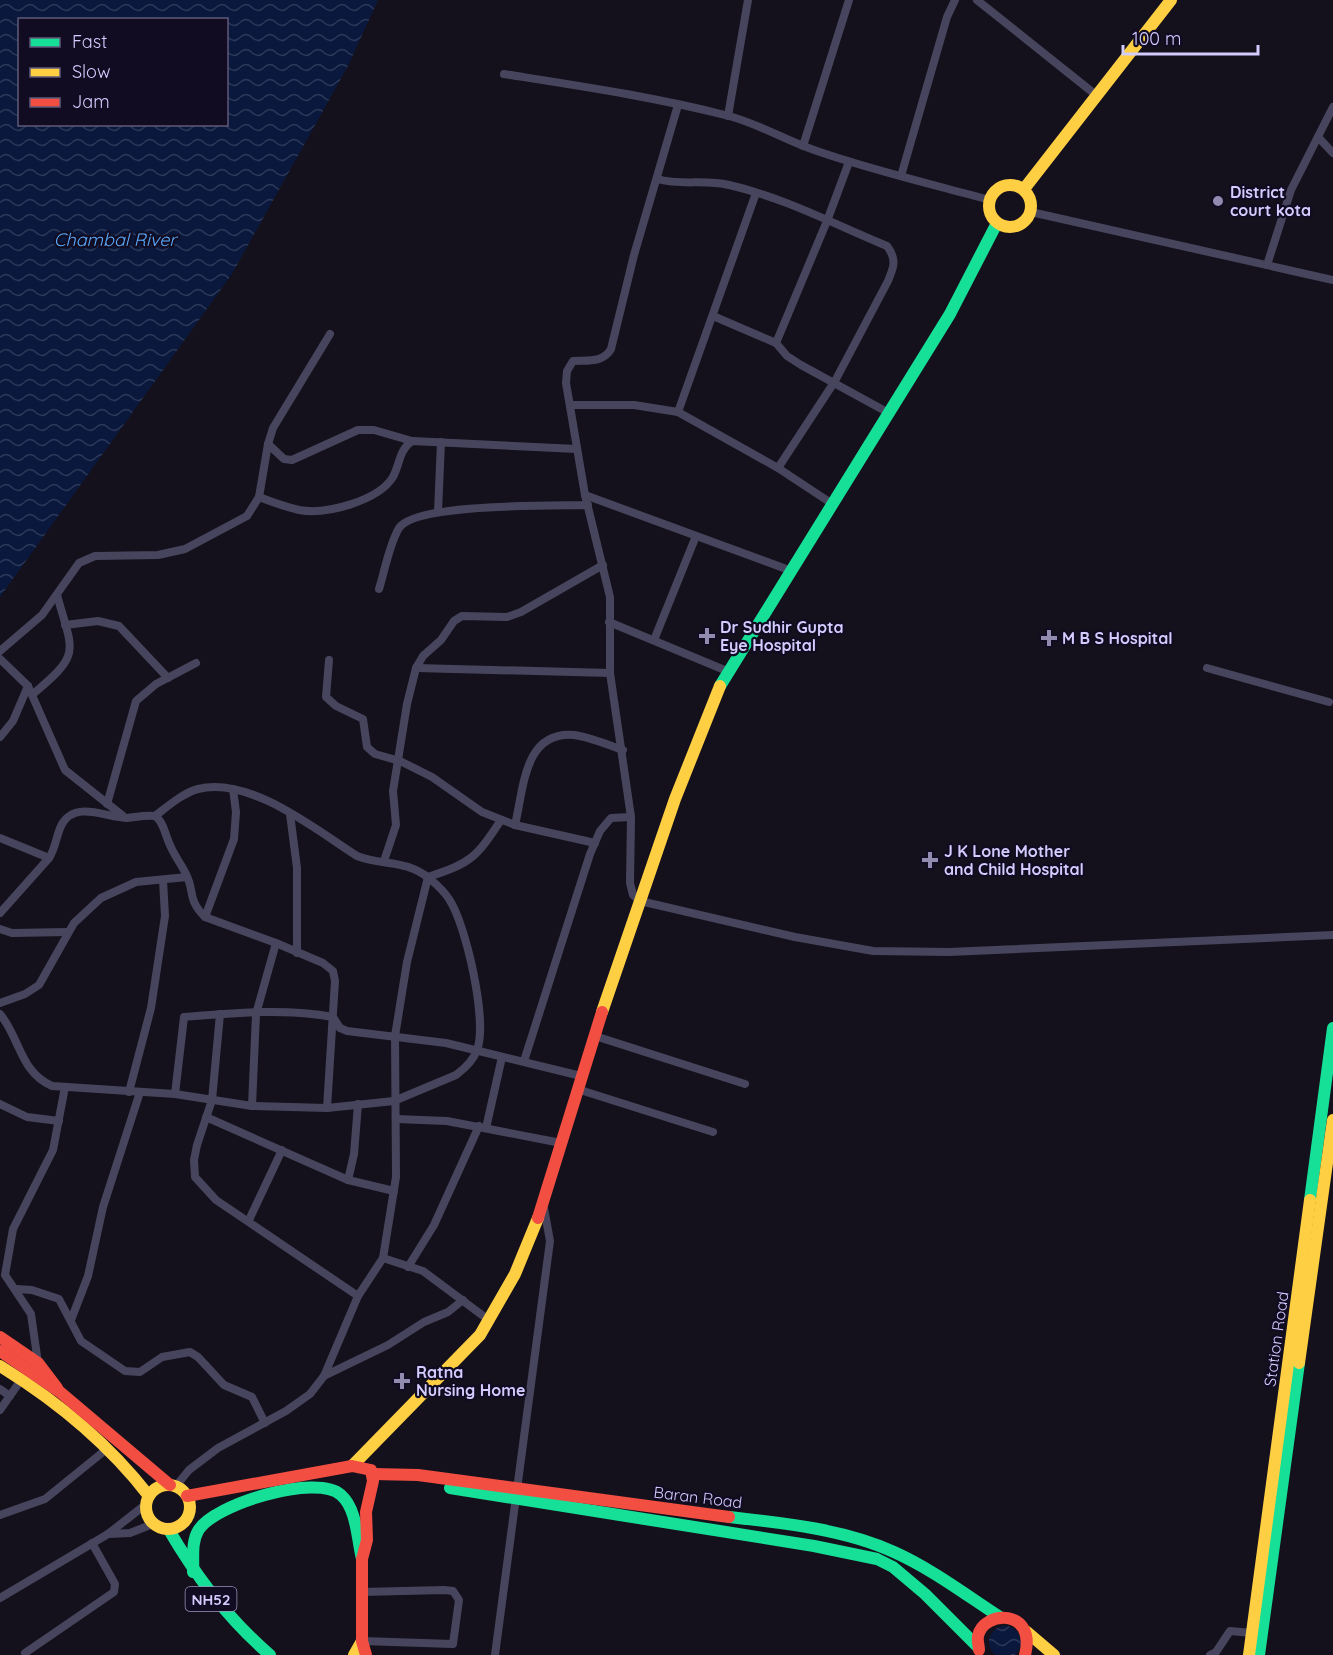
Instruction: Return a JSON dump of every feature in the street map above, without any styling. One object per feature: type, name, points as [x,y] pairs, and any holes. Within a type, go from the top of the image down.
[{"type":"street","points":[[728,116],[748,0]]},
{"type":"street","points":[[803,146],[849,0]]},
{"type":"street","points":[[901,176],[947,17],[955,0]]},
{"type":"street","points":[[977,0],[1096,95]]},
{"type":"street","points":[[1024,189],[1171,0]]},
{"type":"street","points":[[504,74],[641,96],[728,116],[760,125],[803,146],[849,162],[990,200]]},
{"type":"street","points":[[678,105],[634,255],[611,349],[607,356],[599,360],[573,361],[567,371],[566,383],[585,495],[610,597],[610,673],[631,817],[630,883],[633,895],[640,901],[795,937],[873,951],[949,952],[1333,935]]},
{"type":"street","points":[[1267,265],[1291,190],[1333,106]]},
{"type":"street","points":[[1318,137],[1333,153]]},
{"type":"street","points":[[776,343],[849,162]]},
{"type":"street","points":[[657,179],[675,184],[720,183],[756,193],[887,246],[894,255],[895,265],[835,381],[778,468]]},
{"type":"street","points":[[1008,185],[1024,189],[1029,196],[1031,212],[1027,220],[1013,228],[997,223],[991,216],[990,200],[994,193],[1008,185]]},
{"type":"street","points":[[678,412],[756,193]]},
{"type":"street","points":[[1031,212],[1333,280]]},
{"type":"street","points":[[352,1466],[490,1321],[543,1208],[581,1076],[640,901],[691,758],[727,671],[950,314],[997,223]]},
{"type":"street","points":[[713,316],[776,343],[787,356],[887,412]]},
{"type":"street","points":[[0,651],[42,615],[79,562],[96,556],[158,555],[185,549],[247,516],[259,497],[268,444],[281,411],[330,334]]},
{"type":"street","points":[[570,405],[634,405],[678,412],[778,468],[831,503]]},
{"type":"street","points":[[268,444],[284,459],[292,460],[358,430],[374,430],[412,441],[577,449]]},
{"type":"street","points":[[259,497],[301,510],[319,511],[351,505],[379,491],[392,477],[405,446],[412,441]]},
{"type":"street","points":[[438,512],[441,442]]},
{"type":"street","points":[[585,495],[789,570]]},
{"type":"street","points":[[379,589],[399,527],[408,520],[438,512],[588,505]]},
{"type":"street","points":[[654,640],[696,536]]},
{"type":"street","points":[[384,861],[396,825],[393,791],[400,761],[404,720],[416,668],[454,621],[462,616],[507,617],[521,612],[603,565]]},
{"type":"street","points":[[0,737],[13,721],[30,690],[62,670],[68,661],[70,644],[57,595]]},
{"type":"street","points":[[65,625],[98,621],[119,626],[168,678]]},
{"type":"street","points":[[609,622],[727,671]]},
{"type":"street","points":[[0,659],[30,690],[65,770],[126,818]]},
{"type":"street","points":[[329,660],[326,697],[336,706],[363,719],[368,747],[375,754],[400,761],[432,777],[482,812],[501,820],[595,843]]},
{"type":"street","points":[[107,804],[136,701],[144,693],[196,663]]},
{"type":"street","points":[[416,668],[610,673]]},
{"type":"street","points":[[1208,668],[1329,702]]},
{"type":"street","points":[[515,825],[534,752],[543,740],[559,735],[576,735],[623,750]]},
{"type":"street","points":[[0,913],[54,851],[62,825],[69,816],[82,812],[126,818],[155,816],[198,789],[244,791],[290,814],[357,856],[369,861],[404,864],[428,877],[448,897],[455,911],[474,975],[480,1027],[477,1051],[456,1075],[394,1101],[327,1108],[252,1106],[175,1094],[65,1087],[39,1081],[22,1058],[0,1014]]},
{"type":"street","points":[[205,917],[234,839],[236,812],[233,789]]},
{"type":"street","points":[[290,814],[297,868],[297,953]]},
{"type":"street","points":[[155,816],[160,819],[173,852],[188,877],[192,902],[205,917],[323,963],[333,971],[333,1017],[327,1108]]},
{"type":"street","points":[[524,1061],[595,843],[611,818],[631,817]]},
{"type":"street","points":[[428,877],[459,867],[471,860],[482,849],[501,820]]},
{"type":"street","points":[[0,838],[49,858]]},
{"type":"street","points":[[0,1003],[26,994],[39,986],[68,932],[100,898],[136,882],[188,877]]},
{"type":"street","points":[[0,1598],[108,1534],[147,1500],[158,1487],[173,1486],[189,1470],[218,1448],[265,1423],[310,1394],[324,1376],[358,1296],[383,1258],[394,1191],[395,1036],[407,962],[428,877]]},
{"type":"street","points":[[129,1092],[151,1008],[165,916],[163,879]]},
{"type":"street","points":[[0,929],[12,933],[68,932]]},
{"type":"street","points":[[252,1106],[256,1014],[276,944]]},
{"type":"street","points":[[175,1094],[184,1017],[220,1014],[314,1014],[333,1017],[340,1028],[347,1030],[477,1051],[581,1076]]},
{"type":"street","points":[[220,1014],[212,1100],[194,1160],[195,1177],[216,1200],[249,1220],[358,1296]]},
{"type":"street","name":"Station Road","points":[[1249,1655],[1333,1028]]},
{"type":"street","points":[[595,1036],[745,1084]]},
{"type":"street","points":[[408,1267],[434,1225],[483,1127],[502,1057]]},
{"type":"street","points":[[38,1363],[34,1324],[16,1289],[5,1275],[13,1229],[53,1150],[65,1087]]},
{"type":"street","points":[[577,1089],[713,1132]]},
{"type":"street","points":[[71,1320],[88,1276],[103,1207],[140,1092]]},
{"type":"street","points":[[0,1104],[27,1117],[60,1121]]},
{"type":"street","points":[[348,1180],[354,1154],[358,1104]]},
{"type":"street","points":[[206,1117],[348,1180],[394,1191]]},
{"type":"street","points":[[396,1119],[447,1121],[561,1143]]},
{"type":"street","name":"Station Road","points":[[1259,1655],[1333,1120]]},
{"type":"street","points":[[249,1220],[282,1150]]},
{"type":"street","points":[[495,1655],[550,1241],[543,1208]]},
{"type":"street","points":[[383,1258],[423,1271],[490,1321]]},
{"type":"street","points":[[16,1289],[32,1290],[59,1299],[81,1341],[125,1371],[140,1372],[162,1357],[190,1352],[198,1357],[224,1385],[252,1397],[265,1423]]},
{"type":"street","points":[[324,1376],[388,1345],[424,1322],[447,1312],[463,1300]]},
{"type":"street","points":[[0,1337],[38,1363],[60,1392]]},
{"type":"street","points":[[0,1351],[60,1392],[187,1496],[190,1505],[189,1516],[178,1527],[169,1530],[153,1524],[130,1533],[108,1534]]},
{"type":"street","points":[[0,1366],[108,1448],[128,1468],[147,1500],[153,1524]]},
{"type":"street","points":[[0,1410],[21,1380]]},
{"type":"street","points":[[0,1389],[10,1396]]},
{"type":"street","points":[[366,1655],[362,1641],[362,1559],[367,1540],[366,1512],[377,1442]]},
{"type":"street","points":[[0,1515],[45,1499],[108,1448]]},
{"type":"street","name":"Baran Road","points":[[187,1496],[352,1466],[372,1475],[418,1475],[516,1493],[788,1524],[842,1536],[892,1551],[1000,1617],[1016,1620],[1027,1632]]},
{"type":"street","points":[[193,1572],[194,1543],[198,1530],[209,1518],[243,1502],[322,1487],[332,1487],[343,1496],[352,1510],[356,1539],[362,1559]]},
{"type":"street","name":"Baran Road","points":[[516,1493],[582,1512],[814,1546],[877,1559],[900,1573],[926,1594],[980,1651]]},
{"type":"street","name":"NH52","points":[[169,1530],[193,1572],[226,1617],[270,1655]]},
{"type":"street","points":[[25,1653],[114,1592],[115,1584],[92,1543]]},
{"type":"street","points":[[900,1573],[909,1560]]},
{"type":"street","points":[[362,1592],[444,1590],[453,1591],[459,1600],[453,1644],[362,1641]]},
{"type":"street","points":[[980,1651],[980,1631],[985,1624],[1000,1617]]},
{"type":"street","points":[[1210,1655],[1216,1652],[1230,1630],[1252,1633]]},
{"type":"street","points":[[1027,1632],[1054,1654]]},
{"type":"street","points":[[1025,1655],[1029,1641],[1027,1632]]},
{"type":"street","points":[[354,1655],[362,1641]]},
{"type":"water","name":"Chambal River","points":[[0,0],[378,0],[348,66],[232,274],[0,597]]},
{"type":"water","points":[[1005,1626],[1011,1627],[1017,1630],[1020,1636],[1020,1648],[1017,1654],[997,1656],[993,1654],[989,1642],[993,1630]]},
{"type":"traffic: fast","points":[[720,686],[950,314],[997,223]]},
{"type":"traffic: fast","points":[[1310,1200],[1333,1028]]},
{"type":"traffic: fast","points":[[1259,1655],[1299,1363]]},
{"type":"traffic: fast","points":[[193,1572],[194,1541],[198,1531],[207,1521],[223,1511],[266,1495],[311,1488],[329,1489],[341,1495],[346,1501],[356,1525],[362,1559]]},
{"type":"traffic: fast","points":[[450,1488],[814,1546],[877,1559],[893,1567],[925,1594],[978,1647]]},
{"type":"traffic: fast","points":[[729,1517],[813,1528],[875,1544],[922,1566],[1000,1617]]},
{"type":"traffic: fast","points":[[169,1530],[214,1597],[240,1627],[270,1655]]},
{"type":"traffic: slow","points":[[1024,189],[1171,0]]},
{"type":"traffic: slow","points":[[1010,185],[1018,186],[1025,191],[1030,198],[1031,206],[1030,214],[1025,221],[1018,226],[1010,227],[1002,226],[995,221],[990,214],[989,206],[990,198],[995,191],[1002,186],[1010,185]]},
{"type":"traffic: slow","points":[[602,1012],[675,799],[720,686]]},
{"type":"traffic: slow","points":[[1299,1363],[1333,1120]]},
{"type":"traffic: slow","points":[[1249,1655],[1310,1200]]},
{"type":"traffic: slow","points":[[352,1466],[480,1335],[515,1274],[538,1218]]},
{"type":"traffic: slow","points":[[0,1366],[42,1394],[80,1424],[116,1458],[149,1496]]},
{"type":"traffic: slow","points":[[168,1485],[177,1486],[184,1491],[189,1498],[190,1507],[189,1516],[184,1523],[177,1528],[168,1529],[159,1528],[152,1523],[147,1516],[146,1507],[147,1498],[152,1491],[159,1486],[168,1485]]},
{"type":"traffic: slow","points":[[1027,1632],[1054,1655]]},
{"type":"traffic: slow","points":[[354,1655],[362,1641]]},
{"type":"traffic: jam","points":[[538,1218],[602,1012]]},
{"type":"traffic: jam","points":[[0,1337],[38,1363],[57,1388]]},
{"type":"traffic: jam","points":[[0,1351],[60,1392],[170,1485]]},
{"type":"traffic: jam","points":[[187,1496],[352,1466],[371,1470],[373,1481],[366,1512],[367,1540],[362,1559],[362,1641],[366,1655]]},
{"type":"traffic: jam","points":[[373,1474],[418,1475],[729,1517]]},
{"type":"traffic: jam","points":[[979,1650],[978,1638],[982,1627],[989,1621],[1008,1618],[1017,1621],[1023,1629],[1027,1640],[1025,1655]]},
{"type":"place","name":"District court kota","points":[[1218,201]]},
{"type":"place","name":"Dr Sudhir Gupta Eye Hospital","points":[[707,636]]},
{"type":"place","name":"M B S Hospital","points":[[1049,638]]},
{"type":"place","name":"J K Lone Mother and Child Hospital","points":[[930,860]]},
{"type":"place","name":"Ratna Nursing Home","points":[[402,1381]]}]
